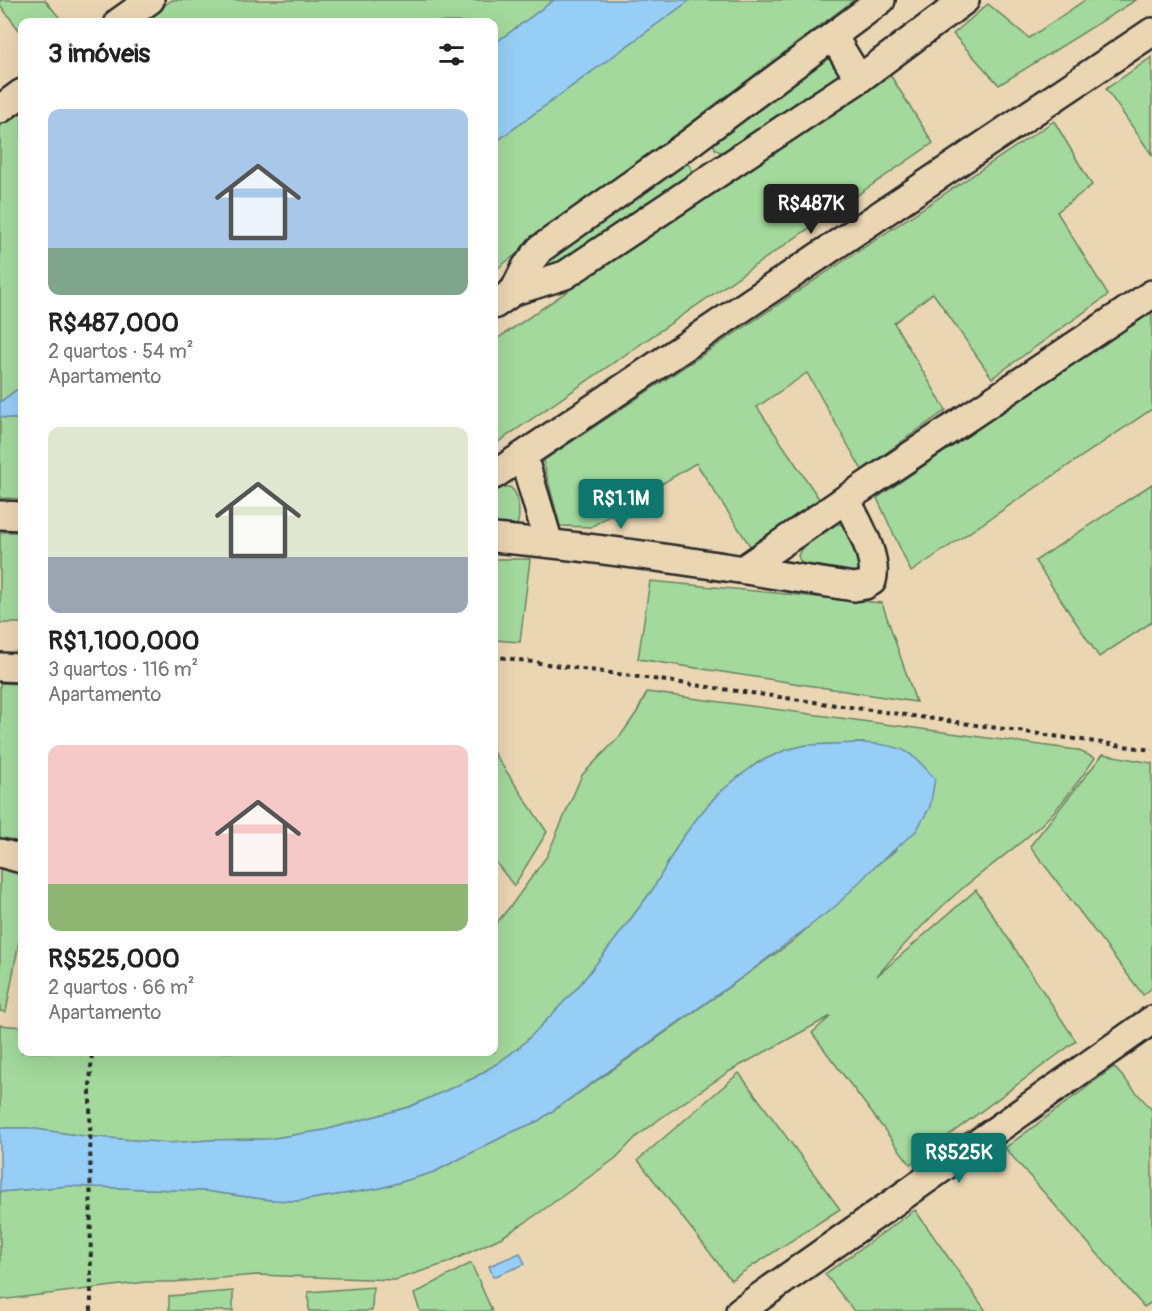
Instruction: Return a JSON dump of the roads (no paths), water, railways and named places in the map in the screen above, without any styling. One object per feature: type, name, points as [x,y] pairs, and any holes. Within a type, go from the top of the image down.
[{"type":"street","points":[[125,18],[150,0]]},
{"type":"street","points":[[504,298],[540,249],[687,145],[881,0]]},
{"type":"street","points":[[504,298],[565,275],[859,79],[965,0]]},
{"type":"street","points":[[498,472],[1152,32]]},
{"type":"street","points":[[832,36],[859,79]]},
{"type":"street","points":[[0,109],[18,96]]},
{"type":"street","points":[[687,145],[712,178]]},
{"type":"street","points":[[744,569],[1152,294]]},
{"type":"street","points":[[523,456],[549,543]]},
{"type":"street","points":[[498,538],[744,569],[854,587],[872,581],[874,560],[846,499]]},
{"type":"street","points":[[0,515],[18,516]]},
{"type":"street","points":[[0,668],[18,668]]},
{"type":"street","points":[[0,854],[18,858]]},
{"type":"street","points":[[740,1311],[1152,1020]]},
{"type":"water","points":[[554,0],[690,0],[498,140],[498,41]]},
{"type":"water","points":[[18,389],[18,419],[0,417],[0,402]]},
{"type":"water","points":[[863,743],[887,745],[904,750],[919,761],[935,779],[930,807],[916,831],[873,868],[837,905],[748,973],[538,1121],[434,1172],[381,1188],[298,1201],[271,1200],[205,1191],[67,1186],[0,1192],[0,1128],[28,1128],[84,1136],[169,1143],[268,1139],[325,1130],[409,1107],[474,1078],[521,1046],[579,986],[653,889],[681,840],[716,796],[759,762],[786,750],[807,745]]},
{"type":"water","points":[[520,1253],[525,1264],[493,1277],[489,1266]]}]
